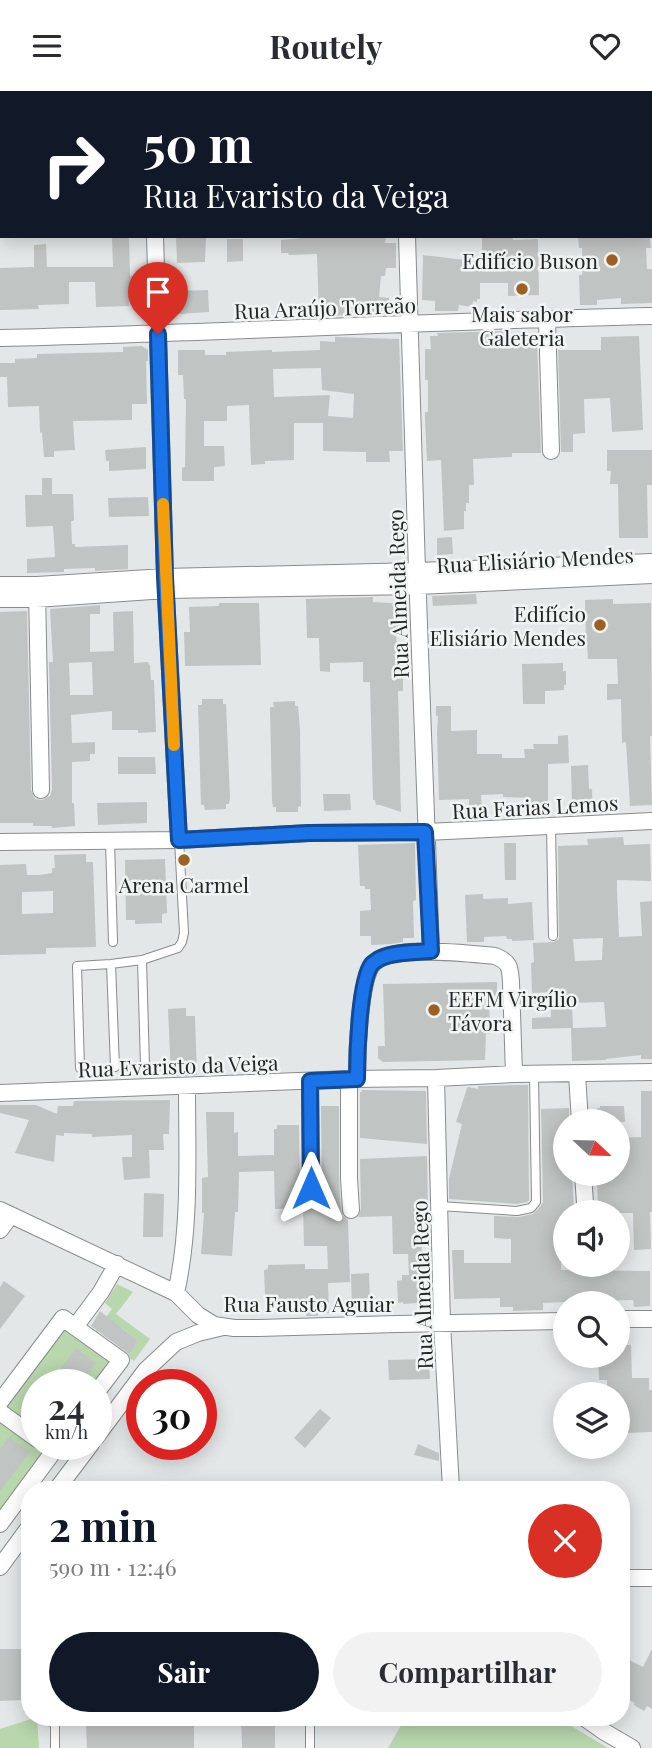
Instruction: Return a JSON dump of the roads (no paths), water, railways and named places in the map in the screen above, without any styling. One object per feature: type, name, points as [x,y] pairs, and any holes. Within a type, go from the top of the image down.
[{"type":"street","points":[[155,238],[166,584],[179,840]]},
{"type":"street","name":"Rua Almeida Rego","points":[[407,238],[431,951]]},
{"type":"street","name":"Rua Araújo Torreão","points":[[0,338],[652,316]]},
{"type":"street","points":[[547,319],[551,451]]},
{"type":"street","name":"Rua Elisiário Mendes","points":[[0,599],[37,592],[166,584],[531,573],[652,562]]},
{"type":"street","name":"Rua Elisiário Mendes","points":[[531,573],[652,575]]},
{"type":"street","name":"Rua Elisiário Mendes","points":[[0,585],[37,592]]},
{"type":"street","points":[[37,592],[41,790]]},
{"type":"street","name":"Rua Farias Lemos","points":[[0,842],[179,840],[309,827],[425,832],[652,821]]},
{"type":"street","points":[[351,1210],[353,1079],[364,991],[372,964],[382,957],[431,951],[495,956],[505,960],[510,969],[514,1074]]},
{"type":"street","name":"Rua Evaristo da Veiga","points":[[0,1093],[353,1079],[652,1072]]},
{"type":"street","points":[[577,1074],[579,1109]]},
{"type":"street","name":"Rua Almeida Rego","points":[[436,1079],[442,1323],[451,1481]]},
{"type":"street","points":[[310,1081],[311,1188]]},
{"type":"street","points":[[176,1293],[184,1244],[187,1086]]},
{"type":"street","points":[[0,1230],[6,1212]]},
{"type":"street","name":"Rua Fausto Aguiar","points":[[6,1212],[176,1293],[198,1315],[223,1327],[553,1321]]},
{"type":"street","points":[[75,1327],[102,1292],[117,1264]]},
{"type":"street","points":[[0,1402],[63,1318],[121,1360],[112,1372]]},
{"type":"street","points":[[630,1319],[652,1319]]},
{"type":"street","points":[[112,1416],[146,1370],[176,1342],[223,1327]]},
{"type":"street","points":[[0,1412],[21,1427]]},
{"type":"street","points":[[29,1481],[43,1460]]},
{"type":"street","points":[[63,1481],[79,1460]]},
{"type":"street","points":[[0,1524],[21,1492]]},
{"type":"street","points":[[0,1566],[21,1538]]},
{"type":"street","points":[[630,1578],[652,1578]]},
{"type":"street","points":[[596,1726],[632,1748]]},
{"type":"lane","points":[[551,826],[553,936]]},
{"type":"lane","points":[[80,1068],[77,966],[142,960],[178,949],[183,942],[179,840]]},
{"type":"lane","points":[[110,841],[113,942]]},
{"type":"lane","points":[[142,960],[145,1066]]},
{"type":"lane","points":[[111,964],[115,1067]]},
{"type":"lane","points":[[439,1206],[517,1210],[531,1208],[536,1202],[534,1074]]},
{"type":"lane","points":[[55,1726],[55,1748]]},
{"type":"lane","points":[[310,1726],[310,1748]]},
{"type":"place","name":"Edifício Buson","points":[[612,260]]},
{"type":"place","name":"Mais sabor Galeteria","points":[[522,289]]},
{"type":"place","name":"Edifício Elisiário Mendes","points":[[600,625]]},
{"type":"place","name":"Arena Carmel","points":[[184,860]]},
{"type":"place","name":"EEFM Virgílio Távora","points":[[434,1010]]}]
